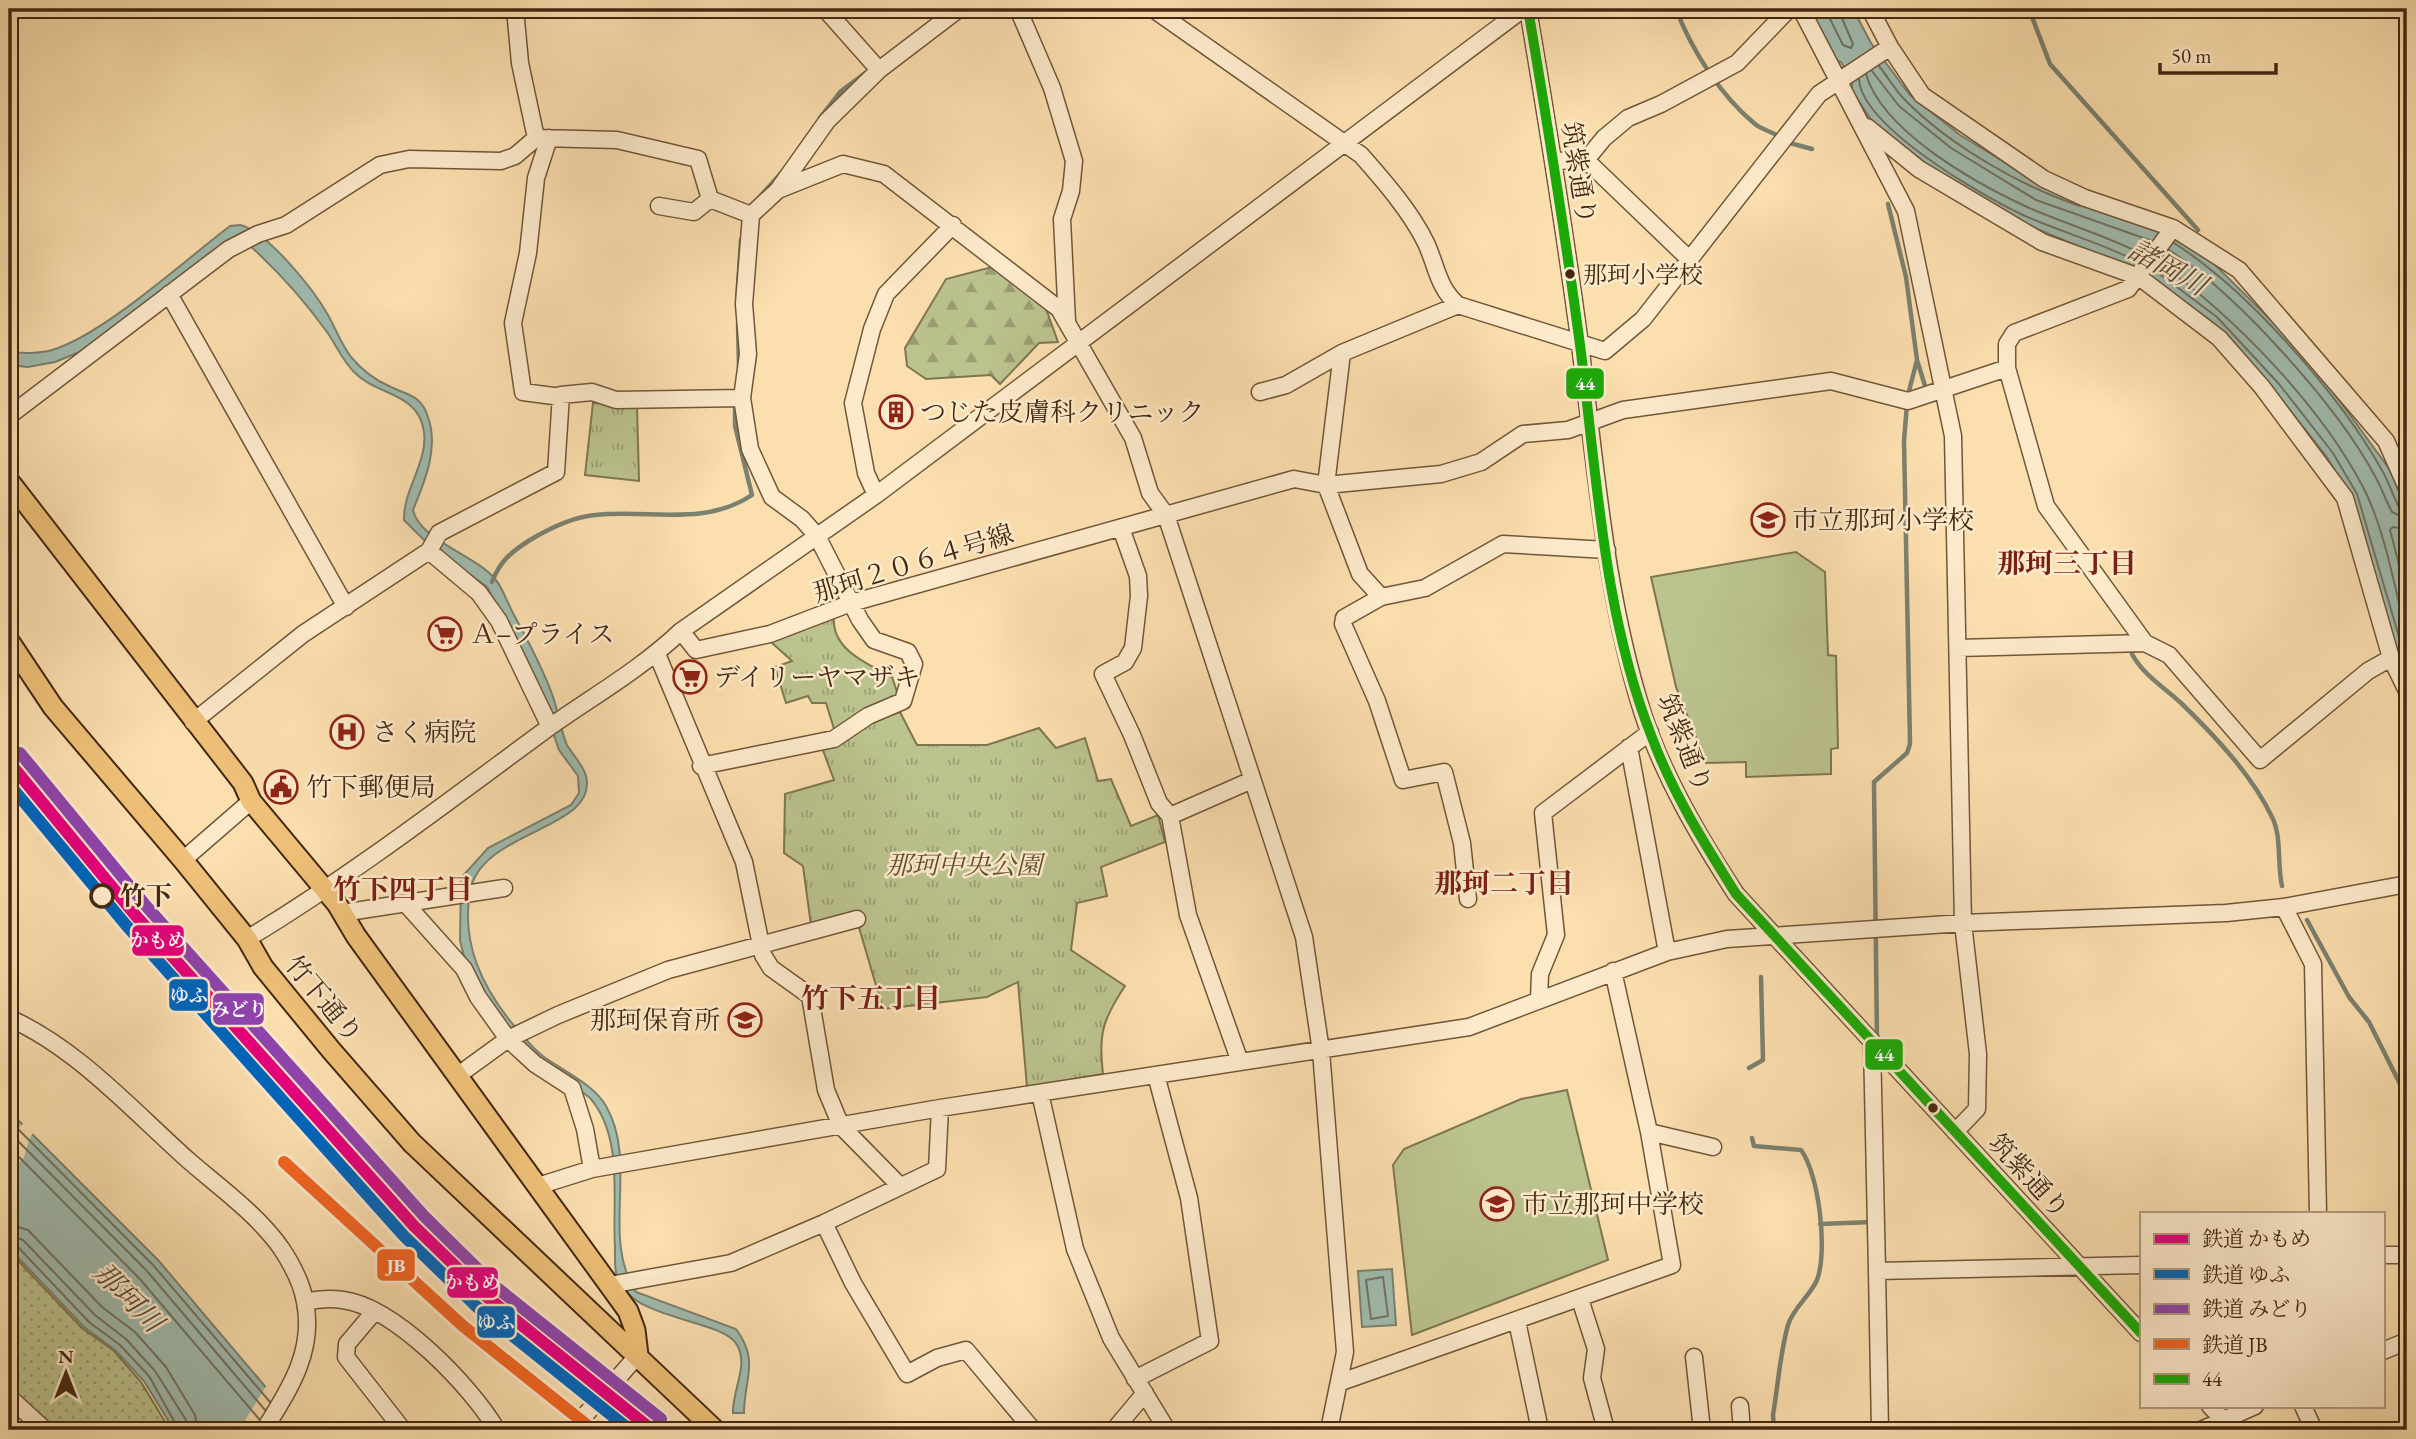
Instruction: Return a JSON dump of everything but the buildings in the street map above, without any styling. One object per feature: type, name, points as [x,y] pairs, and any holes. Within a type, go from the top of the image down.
[{"type":"main road","points":[[9,481],[243,783],[251,800],[326,891],[538,1186],[623,1284],[638,1355]]},
{"type":"main road","name":"竹下通り","points":[[9,641],[53,706],[247,939],[263,967],[412,1143],[715,1430]]},
{"type":"street","points":[[514,9],[520,63],[543,138],[528,253],[513,323],[523,392],[561,397],[592,392],[616,400],[741,398]]},
{"type":"street","points":[[825,9],[879,70]]},
{"type":"street","points":[[701,766],[834,740],[868,716],[903,701],[914,664],[908,652],[874,640],[851,603],[817,536],[802,519],[772,497],[750,449],[741,398],[748,354],[744,304],[751,215],[778,190],[827,121],[879,70],[959,9]]},
{"type":"street","points":[[1018,9],[1052,88],[1074,161],[1071,191],[1062,219],[1067,321]]},
{"type":"street","points":[[1153,9],[1361,155],[1382,179],[1425,242],[1444,293],[1458,305],[1605,351],[1643,319],[1688,258],[1819,94],[1887,49]]},
{"type":"street","points":[[247,939],[326,891],[550,727],[657,654],[681,631],[876,495],[1523,9]]},
{"type":"street","name":"筑紫通り","points":[[1528,9],[1553,161],[1607,550],[1631,670],[1650,732],[1697,833],[1737,894],[1772,936],[2140,1332]]},
{"type":"street","points":[[1586,160],[1604,138],[1628,118],[1661,104],[1737,63],[1789,9]]},
{"type":"street","points":[[1801,9],[1906,211],[1953,436],[1963,923],[1978,1054],[1978,1109],[1955,1132]]},
{"type":"street","points":[[1870,9],[1887,49],[1922,95],[2044,179],[2085,198],[2174,228],[2239,270],[2386,441],[2407,488]]},
{"type":"street","points":[[1862,123],[1919,169],[2042,242],[2139,277],[2219,338],[2262,387],[2345,498],[2391,658],[2407,691]]},
{"type":"street","points":[[9,416],[169,294],[243,242],[286,225],[380,165],[409,159],[501,160],[515,156],[543,138],[617,140],[698,159],[710,199]]},
{"type":"street","points":[[1553,161],[1586,160],[1688,258]]},
{"type":"street","points":[[778,190],[843,164],[884,174],[1059,309],[1133,438],[1150,493],[1166,515],[1304,937],[1321,1051],[1345,1352],[1341,1382],[1329,1430]]},
{"type":"street","points":[[659,206],[694,212],[710,199]]},
{"type":"street","points":[[710,199],[751,215]]},
{"type":"street","points":[[876,495],[866,473],[853,403],[872,329],[886,294],[953,225]]},
{"type":"street","points":[[2174,228],[2128,289],[2014,333],[2007,344],[2007,368],[2046,506],[2145,643],[2169,655],[2260,760],[2368,671],[2391,658]]},
{"type":"street","points":[[169,294],[346,607]]},
{"type":"street","points":[[1260,392],[1286,385],[1342,353],[1458,305]]},
{"type":"street","points":[[1342,353],[1326,485],[1360,574],[1381,597]]},
{"type":"street","name":"那珂２０６４号線","points":[[681,631],[696,650],[770,634],[851,603],[1294,479],[1326,485],[1441,474],[1481,462],[1523,434],[1568,430],[1623,410],[1831,381],[1908,401],[2007,368]]},
{"type":"street","points":[[194,722],[303,634],[429,551],[439,533],[556,472],[561,397]]},
{"type":"street","points":[[1121,528],[1138,576],[1139,596],[1133,648],[1125,662],[1103,674],[1132,735],[1159,803],[1170,816],[1188,915],[1240,1062]]},
{"type":"street","points":[[1468,899],[1462,843],[1444,772],[1402,780],[1377,701],[1343,624],[1344,618],[1381,597],[1425,588],[1503,544],[1607,550]]},
{"type":"street","points":[[429,551],[479,593],[499,621],[550,727]]},
{"type":"street","points":[[1958,648],[2145,643]]},
{"type":"street","points":[[657,654],[701,766],[744,862],[763,954],[771,968],[810,996],[826,1090],[841,1126],[900,1185]]},
{"type":"street","points":[[1539,999],[1541,974],[1556,935],[1543,813],[1650,732]]},
{"type":"street","points":[[1629,747],[1667,953]]},
{"type":"street","points":[[1170,816],[1252,780]]},
{"type":"street","points":[[183,860],[251,800]]},
{"type":"street","points":[[538,1186],[592,1168],[940,1108],[1469,1027],[1613,971],[1667,953],[1727,939],[1963,923],[2227,913],[2284,907],[2407,884]]},
{"type":"street","points":[[342,913],[504,888]]},
{"type":"street","points":[[406,904],[464,969],[478,997],[508,1039],[535,1064],[572,1088],[585,1129],[592,1168]]},
{"type":"street","points":[[2284,907],[2313,964],[2318,1212]]},
{"type":"street","points":[[457,1076],[508,1039],[558,1015],[668,970],[857,919]]},
{"type":"street","points":[[1341,1382],[1672,1265],[1649,1132],[1613,971]]},
{"type":"street","points":[[9,1018],[25,1025],[76,1060],[258,1223],[291,1266],[305,1302],[304,1357],[292,1385],[264,1430]]},
{"type":"street","points":[[1872,1043],[1880,1430]]},
{"type":"street","points":[[1135,1380],[1210,1341],[1189,1198],[1156,1075]]},
{"type":"street","points":[[1040,1093],[1075,1249],[1111,1338],[1167,1430]]},
{"type":"street","points":[[623,1284],[731,1263],[824,1223],[937,1169],[940,1108]]},
{"type":"street","points":[[1649,1132],[1713,1147]]},
{"type":"street","points":[[824,1223],[853,1283],[907,1374],[937,1358],[966,1350],[1033,1430]]},
{"type":"street","points":[[2384,1255],[2407,1255]]},
{"type":"street","points":[[1877,1271],[2140,1265]]},
{"type":"street","points":[[1580,1298],[1596,1349],[1592,1378],[1606,1430]]},
{"type":"street","points":[[305,1302],[345,1300],[374,1312],[434,1353],[482,1405],[497,1430]]},
{"type":"street","points":[[374,1312],[347,1344],[346,1357],[403,1430]]},
{"type":"street","points":[[1517,1321],[1540,1430]]},
{"type":"street","points":[[2384,1351],[2407,1341]]},
{"type":"street","points":[[572,1430],[638,1355]]},
{"type":"street","points":[[1694,1357],[1702,1430]]},
{"type":"street","points":[[1114,1430],[1145,1393]]},
{"type":"street","points":[[9,1397],[45,1430]]},
{"type":"street","points":[[1740,1406],[1742,1430]]},
{"type":"street","points":[[2212,1408],[2228,1425]]},
{"type":"street","points":[[2201,1430],[2228,1425],[2252,1408]]},
{"type":"street","points":[[2304,1408],[2314,1430]]},
{"type":"green space","points":[[992,267],[1045,306],[1058,342],[1039,343],[1000,384],[991,375],[926,379],[907,366],[905,348],[946,279]]},
{"type":"green space","points":[[593,403],[637,405],[639,481],[585,475]]},
{"type":"green space","points":[[1796,552],[1825,572],[1828,655],[1836,656],[1838,748],[1831,749],[1831,774],[1746,777],[1746,762],[1706,763],[1676,687],[1651,577]]},
{"type":"green space","points":[[834,617],[838,638],[844,647],[862,661],[892,677],[900,701],[835,732],[826,703],[812,703],[808,696],[786,703],[775,667],[792,661],[770,641]]},
{"type":"green space","name":"那珂中央公園","points":[[900,712],[917,745],[987,745],[1039,728],[1056,748],[1085,738],[1098,781],[1111,779],[1131,826],[1158,815],[1165,842],[1101,867],[1107,896],[1077,903],[1071,950],[1125,986],[1104,1027],[1101,1048],[1103,1074],[1027,1087],[1018,982],[987,997],[883,1009],[855,914],[811,925],[803,866],[784,853],[785,794],[834,780],[821,745],[870,720]]},
{"type":"green space","points":[[1567,1090],[1608,1260],[1412,1335],[1393,1165],[1404,1149],[1521,1099]]},
{"type":"green space","points":[[9,1251],[82,1328],[114,1351],[141,1382],[170,1430],[53,1430],[9,1391]]},
{"type":"water","name":"諸岡川","points":[[1808,9],[1853,9],[1871,43],[1910,95],[1960,135],[2045,187],[2154,224],[2202,252],[2307,356],[2390,470],[2407,510],[2407,683],[2350,496],[2327,457],[2273,389],[2212,322],[2151,277],[2019,221],[1935,173],[1872,121],[1852,91],[1852,81],[1841,62],[1833,60]]},
{"type":"water","points":[[240,225],[263,238],[301,277],[328,315],[347,352],[359,366],[379,381],[417,399],[425,409],[431,429],[431,452],[426,476],[413,510],[426,530],[475,562],[496,580],[544,673],[567,745],[586,776],[585,794],[575,808],[495,854],[479,870],[470,891],[468,910],[472,947],[484,980],[515,1027],[540,1054],[594,1091],[606,1106],[620,1151],[621,1248],[626,1271],[636,1292],[736,1329],[743,1340],[749,1361],[744,1413],[733,1413],[741,1361],[737,1345],[729,1336],[642,1304],[627,1293],[618,1280],[615,1265],[612,1150],[601,1114],[590,1098],[516,1041],[466,964],[460,941],[461,878],[488,848],[571,805],[579,793],[578,776],[559,750],[533,674],[487,587],[426,542],[404,520],[407,498],[424,443],[424,432],[414,409],[354,372],[300,297],[248,244],[87,349],[55,362],[28,367],[9,365],[9,352],[36,353],[52,350],[95,329],[230,226]]},
{"type":"water","name":"那珂川","points":[[9,1111],[158,1260],[302,1430],[174,1430],[144,1381],[115,1350],[84,1327],[9,1248]]},
{"type":"water","points":[[1392,1269],[1396,1325],[1362,1327],[1358,1271]]},
{"type":"pier","points":[[26,1122],[35,1131],[30,1137],[24,1157],[9,1173],[9,1134]]},
{"type":"pier","points":[[268,1383],[297,1418],[289,1430],[239,1430]]},
{"type":"waterway","points":[[1676,9],[1690,41],[1719,86],[1742,113],[1761,128],[1779,137]]},
{"type":"waterway","points":[[2029,9],[2050,64],[2198,230]]},
{"type":"waterway","points":[[820,118],[841,91],[868,71]]},
{"type":"waterway","points":[[1786,142],[1812,149]]},
{"type":"waterway","points":[[747,211],[783,171]]},
{"type":"waterway","points":[[1888,204],[1906,277],[1917,360],[1926,389]]},
{"type":"waterway","points":[[737,301],[741,240]]},
{"type":"waterway","points":[[738,324],[739,368]]},
{"type":"waterway","points":[[1908,395],[1917,360]]},
{"type":"waterway","points":[[492,582],[503,563],[517,549],[545,531],[570,521],[586,516],[615,514],[695,514],[734,505],[752,495],[735,426],[735,401]]},
{"type":"waterway","points":[[1877,1041],[1874,782],[1907,753],[1910,744],[1904,441],[1907,404]]},
{"type":"waterway","points":[[2132,654],[2148,675],[2181,703],[2219,742],[2264,801],[2275,825],[2282,886]]},
{"type":"waterway","points":[[2307,920],[2349,997],[2369,1022],[2407,1098]]},
{"type":"waterway","points":[[1749,1068],[1763,1060],[1761,977]]},
{"type":"waterway","points":[[1752,1138],[1754,1146],[1801,1150],[1813,1176],[1822,1232],[1817,1280],[1794,1313],[1785,1336],[1773,1415],[1774,1430]]},
{"type":"waterway","points":[[1820,1224],[1872,1222]]},
{"type":"rail line","name":"みどり","points":[[20,753],[147,907],[424,1216],[496,1287],[661,1419]]},
{"type":"rail line","name":"かもめ","points":[[9,762],[136,916],[414,1226],[487,1297],[652,1430]]},
{"type":"rail line","name":"ゆふ","points":[[9,784],[126,925],[404,1236],[478,1308],[630,1430]]},
{"type":"rail line","name":"JB","points":[[284,1162],[463,1326],[593,1430]]},
{"type":"transit line","name":"44","points":[[1528,9],[1568,261],[1612,592],[1635,688],[1669,777],[1736,894],[2140,1332]]},
{"type":"place","name":"那珂小学校","points":[[1570,274]]},
{"type":"place","name":"つじた皮膚科クリニック","points":[[896,412]]},
{"type":"place","name":"市立那珂小学校","points":[[1768,520]]},
{"type":"place","name":"Ａ−プライス","points":[[445,634]]},
{"type":"place","name":"デイリーヤマザキ","points":[[690,677]]},
{"type":"place","name":"さく病院","points":[[347,732]]},
{"type":"place","name":"竹下郵便局","points":[[281,787]]},
{"type":"place","name":"竹下","points":[[102,896]]},
{"type":"place","name":"那珂保育所","points":[[745,1020]]},
{"type":"place","name":"市立那珂中学校","points":[[1497,1204]]},
{"type":"district","name":"那珂三丁目","points":[[2067,563]]},
{"type":"district","name":"那珂二丁目","points":[[1504,883]]},
{"type":"district","name":"竹下四丁目","points":[[403,889]]},
{"type":"district","name":"竹下五丁目","points":[[871,998]]}]
